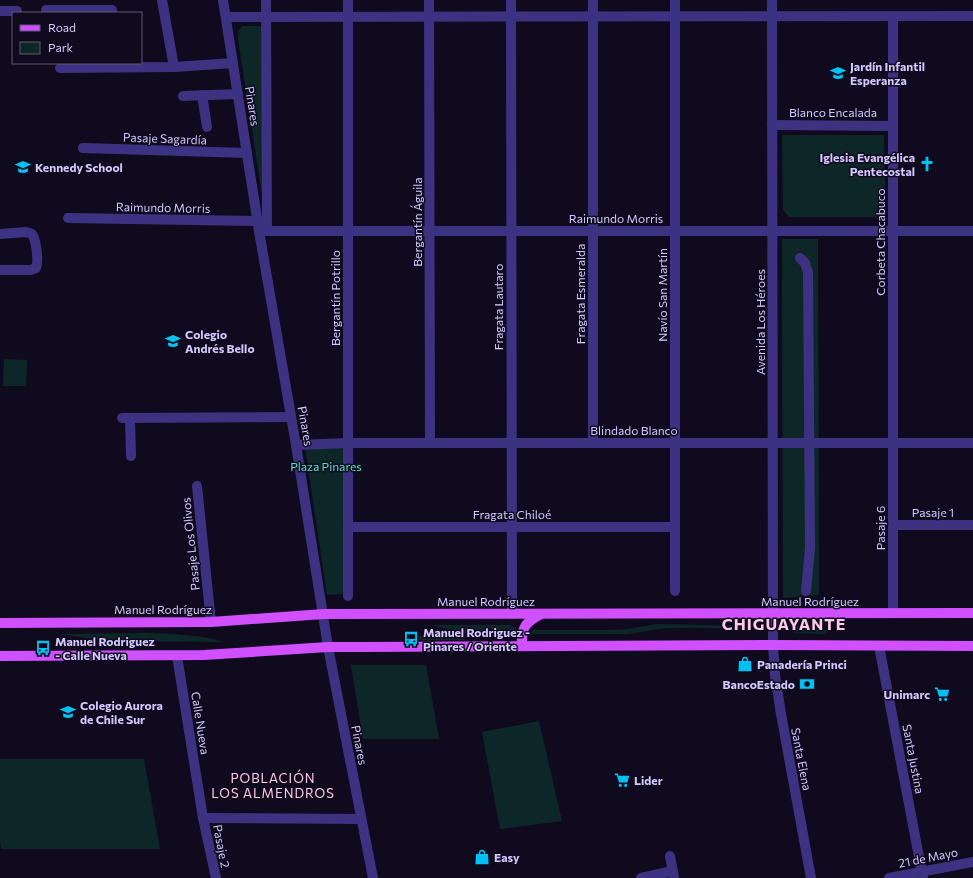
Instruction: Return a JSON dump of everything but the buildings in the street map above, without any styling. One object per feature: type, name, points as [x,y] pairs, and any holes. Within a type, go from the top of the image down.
[{"type":"main road","name":"Manuel Rodríguez","points":[[0,623],[211,622],[324,614],[973,613]]},
{"type":"main road","points":[[522,646],[522,634],[524,627],[532,619],[541,614]]},
{"type":"main road","points":[[0,656],[177,656],[328,647],[773,645],[973,646]]},
{"type":"street","points":[[162,0],[174,67]]},
{"type":"street","name":"Pinares","points":[[223,0],[324,614],[328,647],[373,878]]},
{"type":"street","points":[[261,228],[266,0]]},
{"type":"street","name":"Bergantín Potrillo","points":[[348,0],[348,596]]},
{"type":"street","name":"Bergantín Águila","points":[[429,0],[430,444]]},
{"type":"street","name":"Fragata Lautaro","points":[[511,0],[512,614]]},
{"type":"street","name":"Fragata Esmeralda","points":[[593,0],[593,443]]},
{"type":"street","name":"Navío San Martín","points":[[675,0],[675,591]]},
{"type":"street","name":"Avenida Los Héroes","points":[[772,0],[773,645]]},
{"type":"street","points":[[46,10],[111,8]]},
{"type":"street","points":[[0,11],[17,11]]},
{"type":"street","name":"Corbeta Chacabuco","points":[[893,16],[893,443]]},
{"type":"street","points":[[226,17],[973,16]]},
{"type":"street","points":[[60,68],[119,65],[174,67],[233,63]]},
{"type":"street","points":[[183,96],[238,94]]},
{"type":"street","points":[[202,95],[207,127]]},
{"type":"street","name":"Blanco Encalada","points":[[772,125],[893,126]]},
{"type":"street","name":"Pasaje Sagardía","points":[[83,148],[247,153]]},
{"type":"street","name":"Raimundo Morris","points":[[68,218],[348,231],[973,232]]},
{"type":"street","points":[[0,234],[26,232],[32,234],[35,238],[37,263],[36,268],[31,270],[0,270]]},
{"type":"street","points":[[800,258],[805,263],[808,273],[810,554],[806,591]]},
{"type":"street","points":[[132,456],[126,418],[291,417]]},
{"type":"street","name":"Blindado Blanco","points":[[296,445],[512,443],[973,443]]},
{"type":"street","name":"Pasaje 6","points":[[893,443],[893,613]]},
{"type":"street","name":"Pasaje Los Olivos","points":[[197,486],[211,622]]},
{"type":"street","name":"Pasaje 1","points":[[893,525],[973,525]]},
{"type":"street","name":"Fragata Chiloé","points":[[348,527],[675,527]]},
{"type":"street","name":"Santa Elena","points":[[773,645],[779,706],[811,878]]},
{"type":"street","name":"Santa Justina","points":[[879,646],[922,875]]},
{"type":"street","name":"Calle Nueva","points":[[177,656],[203,818]]},
{"type":"street","points":[[203,818],[361,819]]},
{"type":"street","name":"Pasaje 2","points":[[203,818],[216,878]]},
{"type":"street","points":[[641,878],[674,875],[670,856]]},
{"type":"street","name":"21 de Mayo","points":[[889,878],[922,875],[973,862]]},
{"type":"green space","points":[[242,26],[263,26],[263,201],[238,39],[239,30]]},
{"type":"green space","points":[[782,135],[884,135],[886,217],[789,217],[783,210]]},
{"type":"green space","points":[[782,239],[818,239],[819,595],[783,598]]},
{"type":"green space","points":[[4,359],[27,360],[26,386],[3,386]]},
{"type":"green space","name":"Plaza Pinares","points":[[305,447],[341,448],[343,450],[344,594],[327,595]]},
{"type":"green space","points":[[657,624],[751,626],[752,628],[667,628],[628,634],[531,633],[532,630],[628,629]]},
{"type":"green space","points":[[430,625],[510,625],[516,628],[516,631],[513,634],[466,633]]},
{"type":"green space","points":[[794,626],[816,628],[829,632],[823,634],[794,633]]},
{"type":"green space","points":[[146,633],[195,636],[223,642],[106,641],[59,634]]},
{"type":"green space","points":[[437,635],[465,640],[419,640],[419,636]]},
{"type":"green space","points":[[351,665],[426,665],[439,739],[363,739]]},
{"type":"green space","points":[[539,721],[562,821],[500,829],[482,732]]},
{"type":"green space","points":[[0,759],[144,759],[160,849],[1,849]]},
{"type":"place","name":"Jardín Infantil Esperanza","points":[[838,73]]},
{"type":"place","name":"Iglesia Evangélica Pentecostal","points":[[927,164]]},
{"type":"place","name":"Kennedy School","points":[[23,167]]},
{"type":"place","name":"Colegio Andrés Bello","points":[[173,341]]},
{"type":"place","name":"Manuel Rodriguez - Pinares / Oriente","points":[[411,639]]},
{"type":"place","name":"Manuel Rodriguez - Calle Nueva","points":[[43,648]]},
{"type":"place","name":"Panadería Princi","points":[[745,664]]},
{"type":"place","name":"BancoEstado","points":[[807,684]]},
{"type":"place","name":"Unimarc","points":[[942,694]]},
{"type":"place","name":"Colegio Aurora de Chile Sur","points":[[68,712]]},
{"type":"place","name":"Lider","points":[[622,780]]},
{"type":"place","name":"Easy","points":[[482,857]]},
{"type":"district","name":"CHIGUAYANTE","points":[[784,623]]},
{"type":"district","name":"POBLACIÓN LOS ALMENDROS","points":[[273,786]]}]
